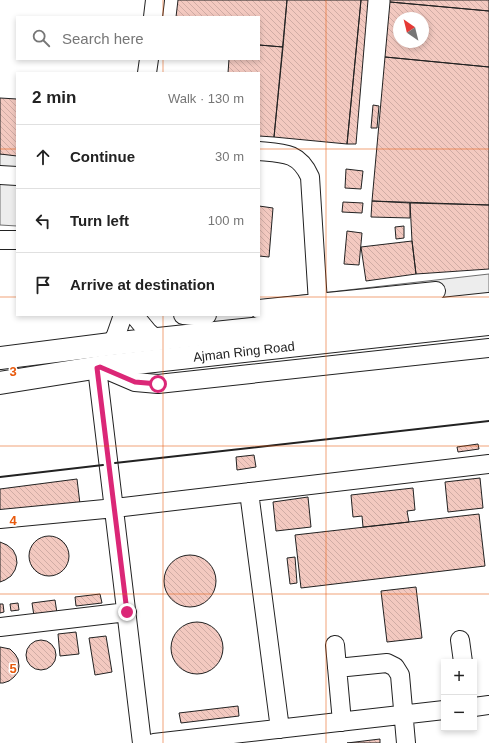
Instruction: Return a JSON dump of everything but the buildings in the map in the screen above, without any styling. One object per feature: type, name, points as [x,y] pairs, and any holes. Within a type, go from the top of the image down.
[{"type":"main road","name":"Ajman Ring Road","points":[[0,358],[30,356],[111,344],[489,304]]},
{"type":"main road","name":"Ajman Ring Road","points":[[0,383],[99,367],[489,324]]},
{"type":"street","points":[[153,16],[155,0]]},
{"type":"street","points":[[147,72],[149,60]]},
{"type":"street","points":[[260,151],[289,154],[298,159],[306,167],[310,177],[318,303]]},
{"type":"street","points":[[0,175],[16,176]]},
{"type":"street","points":[[0,240],[16,240]]},
{"type":"street","points":[[260,310],[436,290]]},
{"type":"street","points":[[111,344],[123,316]]},
{"type":"street","points":[[135,316],[157,340]]},
{"type":"street","points":[[142,743],[99,367],[135,382],[158,384],[489,348]]},
{"type":"street","points":[[0,519],[115,508],[489,464]]},
{"type":"street","points":[[250,492],[280,729]]},
{"type":"street","points":[[0,627],[127,612]]},
{"type":"street","points":[[460,640],[463,659]]},
{"type":"street","points":[[335,646],[342,722]]},
{"type":"street","points":[[337,668],[387,664],[395,667],[400,675],[406,743]]},
{"type":"street","points":[[477,707],[489,705]]},
{"type":"street","points":[[154,743],[441,710]]},
{"type":"shaded area","points":[[0,154],[16,155],[16,226],[0,225]]},
{"type":"shaded area","points":[[489,274],[489,293],[185,332],[184,316],[260,316],[260,300]]},
{"type":"wall","points":[[115,463],[489,421]]},
{"type":"wall","points":[[0,477],[103,465]]},
{"type":"route","points":[[127,612],[97,368],[100,367],[135,382],[158,384]]}]
